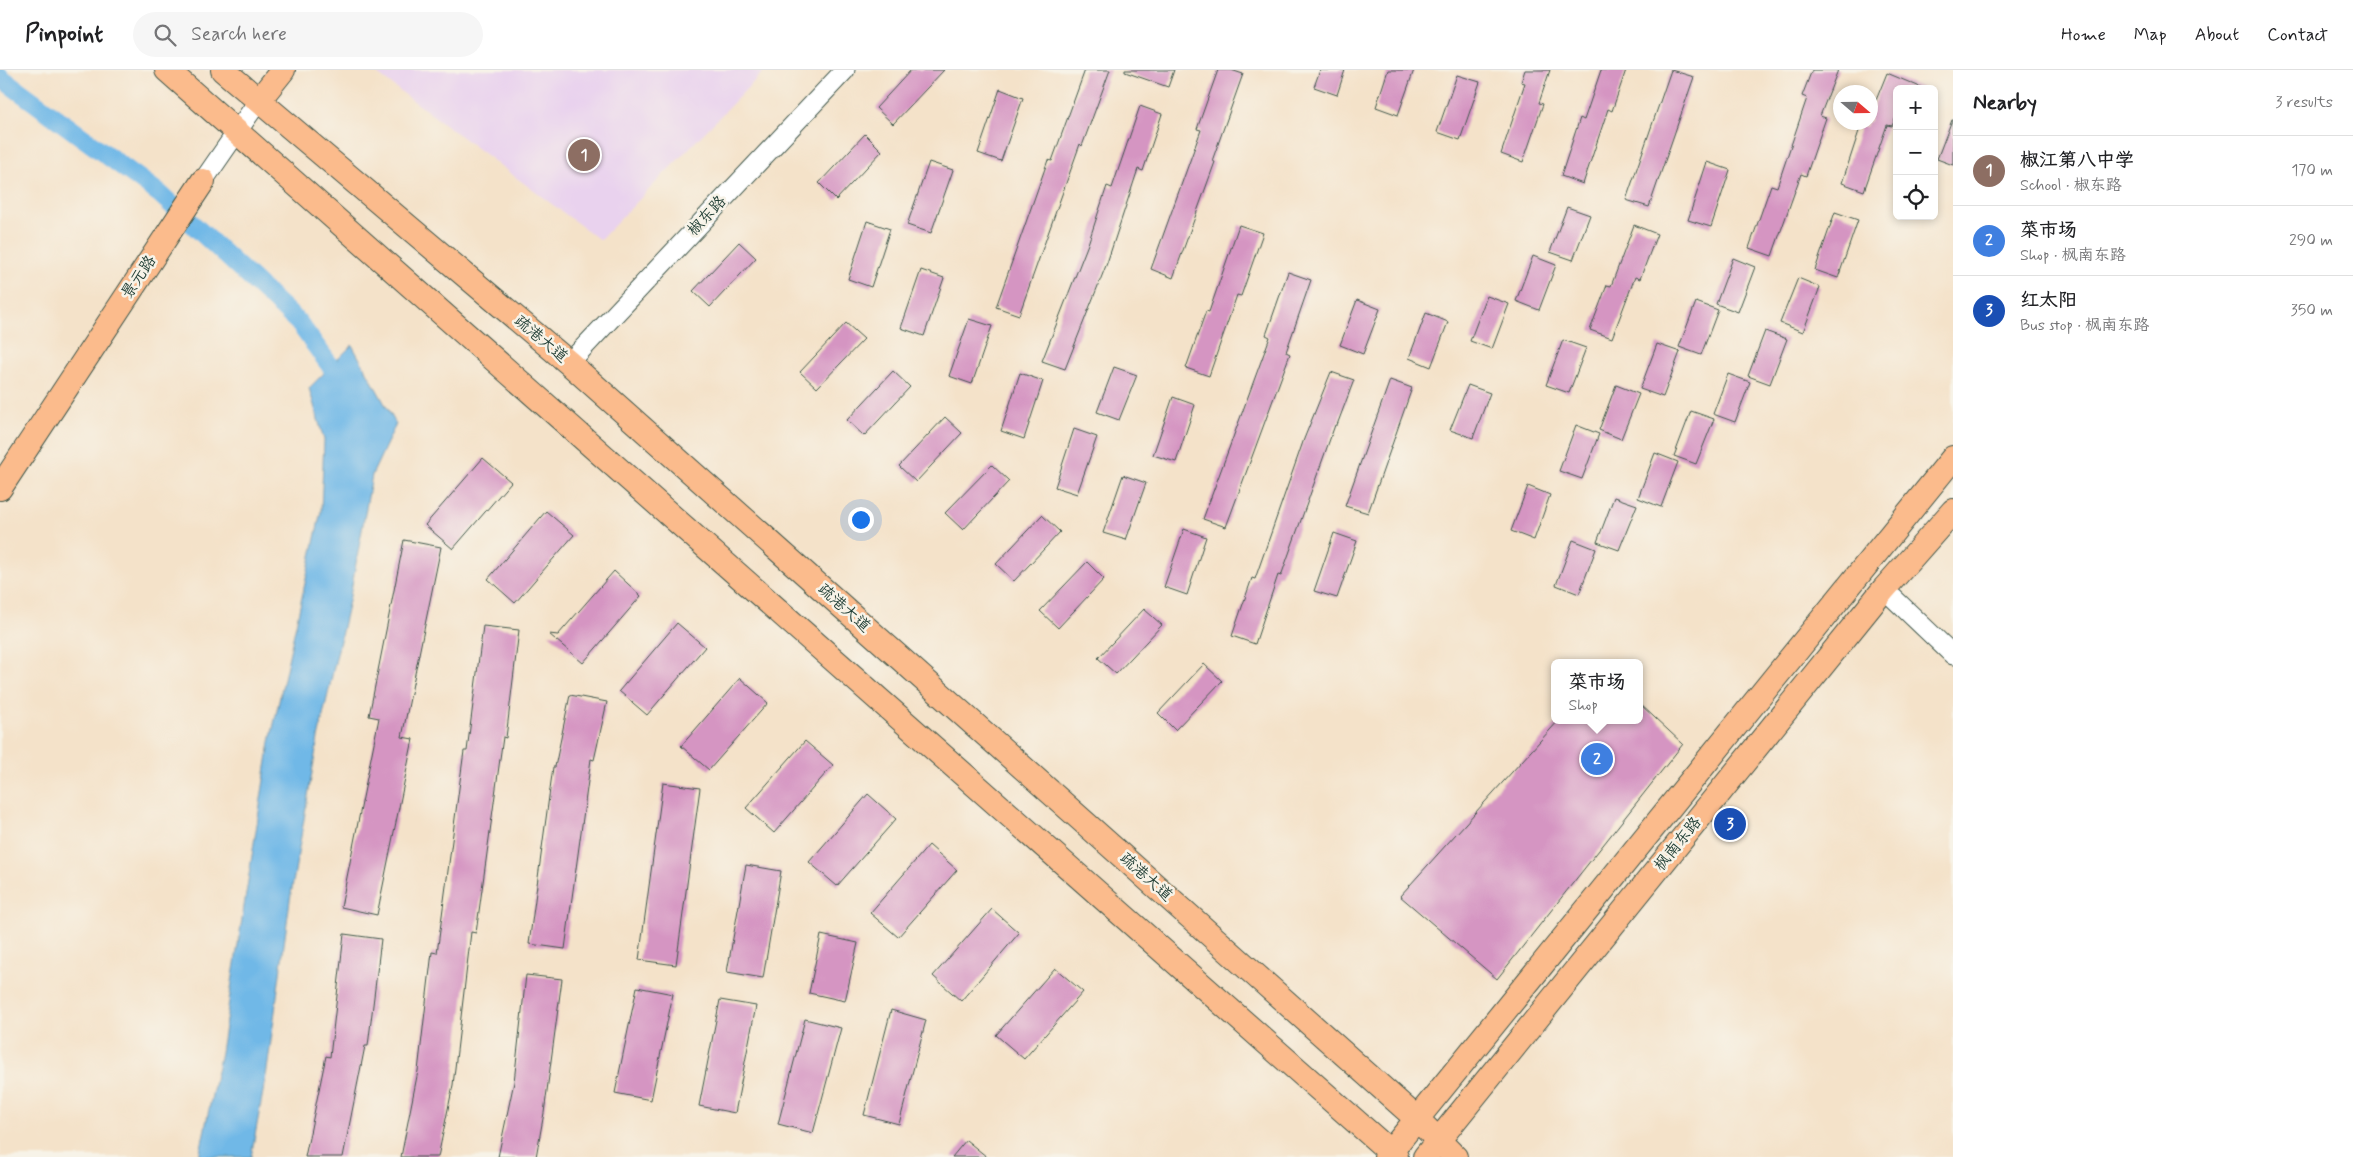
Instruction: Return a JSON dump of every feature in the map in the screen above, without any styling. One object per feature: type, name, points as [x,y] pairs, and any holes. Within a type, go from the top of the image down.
[{"type":"main road","points":[[167,70],[1391,1155],[1417,1119],[1953,458]]},
{"type":"main road","name":"疏港大道","points":[[223,70],[569,363],[1417,1119],[1432,1149],[1455,1157]]},
{"type":"main road","name":"景元路","points":[[259,100],[283,70]]},
{"type":"main road","name":"景元路","points":[[0,488],[203,181]]},
{"type":"main road","name":"枫南东路","points":[[1432,1149],[1884,589],[1953,511]]},
{"type":"street","name":"椒东路","points":[[569,363],[845,70]]},
{"type":"street","name":"景元路","points":[[203,181],[235,132],[259,100]]},
{"type":"street","points":[[1884,589],[1953,655]]},
{"type":"shaded area","points":[[372,70],[765,70],[600,240]]},
{"type":"water","points":[[352,345],[396,424],[372,475],[350,596],[318,738],[290,900],[267,1070],[251,1157],[199,1157],[221,1052],[270,742],[321,511],[324,440],[309,388]]},
{"type":"building","points":[[911,70],[944,70],[893,124],[876,108]]},
{"type":"building","points":[[1085,70],[1110,70],[1082,146],[1080,144],[1019,315],[996,307],[1048,160],[1052,161]]},
{"type":"building","points":[[1125,70],[1174,70],[1168,87],[1125,72]]},
{"type":"building","points":[[1218,70],[1231,70],[1243,74],[1212,161],[1215,162],[1173,278],[1151,269],[1201,130],[1197,129]]},
{"type":"building","points":[[1320,70],[1345,70],[1337,95],[1314,87]]},
{"type":"building","points":[[1388,70],[1414,70],[1398,115],[1376,107]]},
{"type":"building","points":[[1525,70],[1550,70],[1539,103],[1543,104],[1523,162],[1501,154],[1525,83],[1521,82]]},
{"type":"building","points":[[1601,70],[1626,70],[1612,111],[1608,109],[1583,184],[1561,176],[1580,118],[1584,120]]},
{"type":"building","points":[[1671,70],[1694,77],[1649,207],[1626,200]]},
{"type":"building","points":[[1812,70],[1838,70],[1820,116],[1826,118],[1806,176],[1801,174],[1772,256],[1749,248],[1771,185],[1777,187],[1807,98],[1802,96]]},
{"type":"building","points":[[1887,73],[1916,85],[1893,85],[1893,124],[1892,126],[1887,125],[1864,191],[1842,183],[1859,130],[1878,130],[1878,95]]},
{"type":"building","points":[[1457,75],[1480,82],[1460,140],[1437,132]]},
{"type":"building","points":[[1000,89],[1023,98],[1001,161],[978,153]]},
{"type":"building","points":[[1140,106],[1162,114],[1143,171],[1138,169],[1107,263],[1065,369],[1042,361],[1088,244],[1107,186],[1112,188]]},
{"type":"building","points":[[1953,120],[1953,165],[1938,159]]},
{"type":"building","points":[[865,134],[882,151],[836,200],[819,183]]},
{"type":"building","points":[[929,162],[953,170],[931,233],[907,225]]},
{"type":"building","points":[[1707,162],[1730,170],[1711,227],[1688,220]]},
{"type":"building","points":[[1567,207],[1590,215],[1573,260],[1550,252]]},
{"type":"building","points":[[1835,212],[1858,220],[1838,278],[1815,270]]},
{"type":"building","points":[[867,221],[890,229],[871,287],[848,279]]},
{"type":"building","points":[[1239,225],[1263,233],[1241,296],[1237,295],[1209,376],[1186,368],[1206,311],[1209,312]]},
{"type":"building","points":[[1634,225],[1657,234],[1640,279],[1635,277],[1612,338],[1590,330],[1607,285],[1611,286]]},
{"type":"building","points":[[739,242],[756,258],[710,307],[693,291]]},
{"type":"building","points":[[1533,256],[1556,265],[1539,310],[1516,301]]},
{"type":"building","points":[[1733,258],[1755,267],[1738,312],[1716,304]]},
{"type":"building","points":[[921,270],[944,278],[924,336],[901,328]]},
{"type":"building","points":[[1288,272],[1311,280],[1286,352],[1290,354],[1226,527],[1203,519],[1270,337],[1266,335]]},
{"type":"building","points":[[1798,278],[1820,287],[1803,332],[1780,323]]},
{"type":"building","points":[[1487,296],[1509,304],[1492,349],[1470,341]]},
{"type":"building","points":[[1357,300],[1380,309],[1363,354],[1340,345]]},
{"type":"building","points":[[1696,302],[1718,310],[1701,355],[1679,347]]},
{"type":"building","points":[[1426,313],[1448,322],[1431,367],[1409,358]]},
{"type":"building","points":[[969,319],[992,326],[972,384],[949,376]]},
{"type":"building","points":[[846,323],[864,339],[817,388],[800,372]]},
{"type":"building","points":[[1765,331],[1787,339],[1770,384],[1748,376]]},
{"type":"building","points":[[1563,340],[1586,348],[1569,393],[1546,385]]},
{"type":"building","points":[[1657,344],[1680,352],[1663,397],[1640,389]]},
{"type":"building","points":[[1114,367],[1137,375],[1119,420],[1097,412]]},
{"type":"building","points":[[893,371],[910,387],[864,436],[847,420]]},
{"type":"building","points":[[1331,372],[1354,380],[1337,425],[1335,425],[1281,576],[1278,575],[1255,644],[1232,636],[1252,578],[1255,579],[1304,439]]},
{"type":"building","points":[[1020,373],[1043,381],[1024,439],[1001,431]]},
{"type":"building","points":[[1728,374],[1750,382],[1735,422],[1713,414]]},
{"type":"building","points":[[1390,380],[1412,388],[1368,513],[1345,506]]},
{"type":"building","points":[[1468,385],[1490,393],[1473,438],[1450,430]]},
{"type":"building","points":[[1616,385],[1639,394],[1621,439],[1599,430]]},
{"type":"building","points":[[1173,397],[1195,405],[1176,462],[1153,455]]},
{"type":"building","points":[[1691,411],[1714,419],[1696,464],[1674,456]]},
{"type":"building","points":[[945,417],[962,433],[916,482],[899,466]]},
{"type":"building","points":[[1576,425],[1599,434],[1582,479],[1559,471]]},
{"type":"building","points":[[1074,429],[1097,437],[1077,494],[1055,487]]},
{"type":"building","points":[[1655,453],[1678,462],[1661,507],[1638,498]]},
{"type":"building","points":[[483,458],[511,482],[453,549],[425,525]]},
{"type":"building","points":[[992,465],[1009,481],[963,530],[945,513]]},
{"type":"building","points":[[1123,475],[1146,483],[1126,540],[1103,533]]},
{"type":"building","points":[[1528,486],[1550,495],[1534,540],[1511,531]]},
{"type":"building","points":[[1614,497],[1637,505],[1619,550],[1597,542]]},
{"type":"building","points":[[546,511],[574,535],[515,603],[488,579]]},
{"type":"building","points":[[1042,515],[1060,532],[1014,581],[996,564]]},
{"type":"building","points":[[1184,529],[1206,537],[1187,595],[1164,587]]},
{"type":"building","points":[[1334,533],[1357,541],[1337,598],[1314,591]]},
{"type":"building","points":[[404,540],[441,547],[402,737],[413,739],[377,915],[341,907],[379,718],[369,716]]},
{"type":"building","points":[[1573,540],[1596,549],[1579,594],[1556,585]]},
{"type":"building","points":[[1087,562],[1104,579],[1058,628],[1040,611]]},
{"type":"building","points":[[614,571],[641,596],[583,663],[549,634],[558,635]]},
{"type":"building","points":[[1144,609],[1162,625],[1116,674],[1098,658]]},
{"type":"building","points":[[677,623],[705,647],[647,715],[619,691]]},
{"type":"building","points":[[483,626],[519,630],[506,738],[503,737],[476,933],[471,932],[453,1085],[438,1157],[401,1157],[418,1071],[432,952],[437,953],[464,751],[467,751]]},
{"type":"building","points":[[1204,664],[1222,681],[1175,730],[1158,713]]},
{"type":"building","points":[[740,678],[768,703],[709,770],[681,746]]},
{"type":"building","points":[[570,695],[607,702],[594,760],[591,759],[565,949],[529,944],[553,767],[555,767]]},
{"type":"building","points":[[1643,707],[1683,744],[1497,979],[1400,896],[1555,724],[1643,724]]},
{"type":"building","points":[[805,741],[833,765],[774,833],[746,808]]},
{"type":"building","points":[[663,783],[700,788],[676,965],[639,960]]},
{"type":"building","points":[[868,794],[896,819],[837,886],[809,862]]},
{"type":"building","points":[[929,845],[957,870],[898,937],[870,913]]},
{"type":"building","points":[[746,865],[781,871],[763,978],[727,972]]},
{"type":"building","points":[[992,909],[1019,933],[961,1001],[933,976]]},
{"type":"building","points":[[344,934],[381,939],[368,1046],[365,1046],[343,1157],[305,1157],[326,1056],[330,1057]]},
{"type":"building","points":[[821,935],[858,943],[845,1001],[809,993]]},
{"type":"building","points":[[1055,968],[1083,992],[1024,1059],[996,1035]]},
{"type":"building","points":[[526,975],[562,979],[544,1113],[536,1157],[498,1157],[514,1082]]},
{"type":"building","points":[[637,987],[673,994],[651,1100],[615,1093]]},
{"type":"building","points":[[720,1000],[756,1006],[735,1113],[699,1106]]},
{"type":"building","points":[[891,1010],[926,1020],[899,1124],[864,1115]]},
{"type":"building","points":[[805,1019],[841,1028],[813,1133],[778,1124]]},
{"type":"building","points":[[966,1140],[987,1157],[952,1157]]},
{"type":"waterway","points":[[0,77],[160,194],[299,323],[345,386]]},
{"type":"place","name":"椒江第八中学","points":[[584,155]]},
{"type":"place","name":"菜市场","points":[[1597,759]]},
{"type":"place","name":"红太阳","points":[[1730,824]]}]
